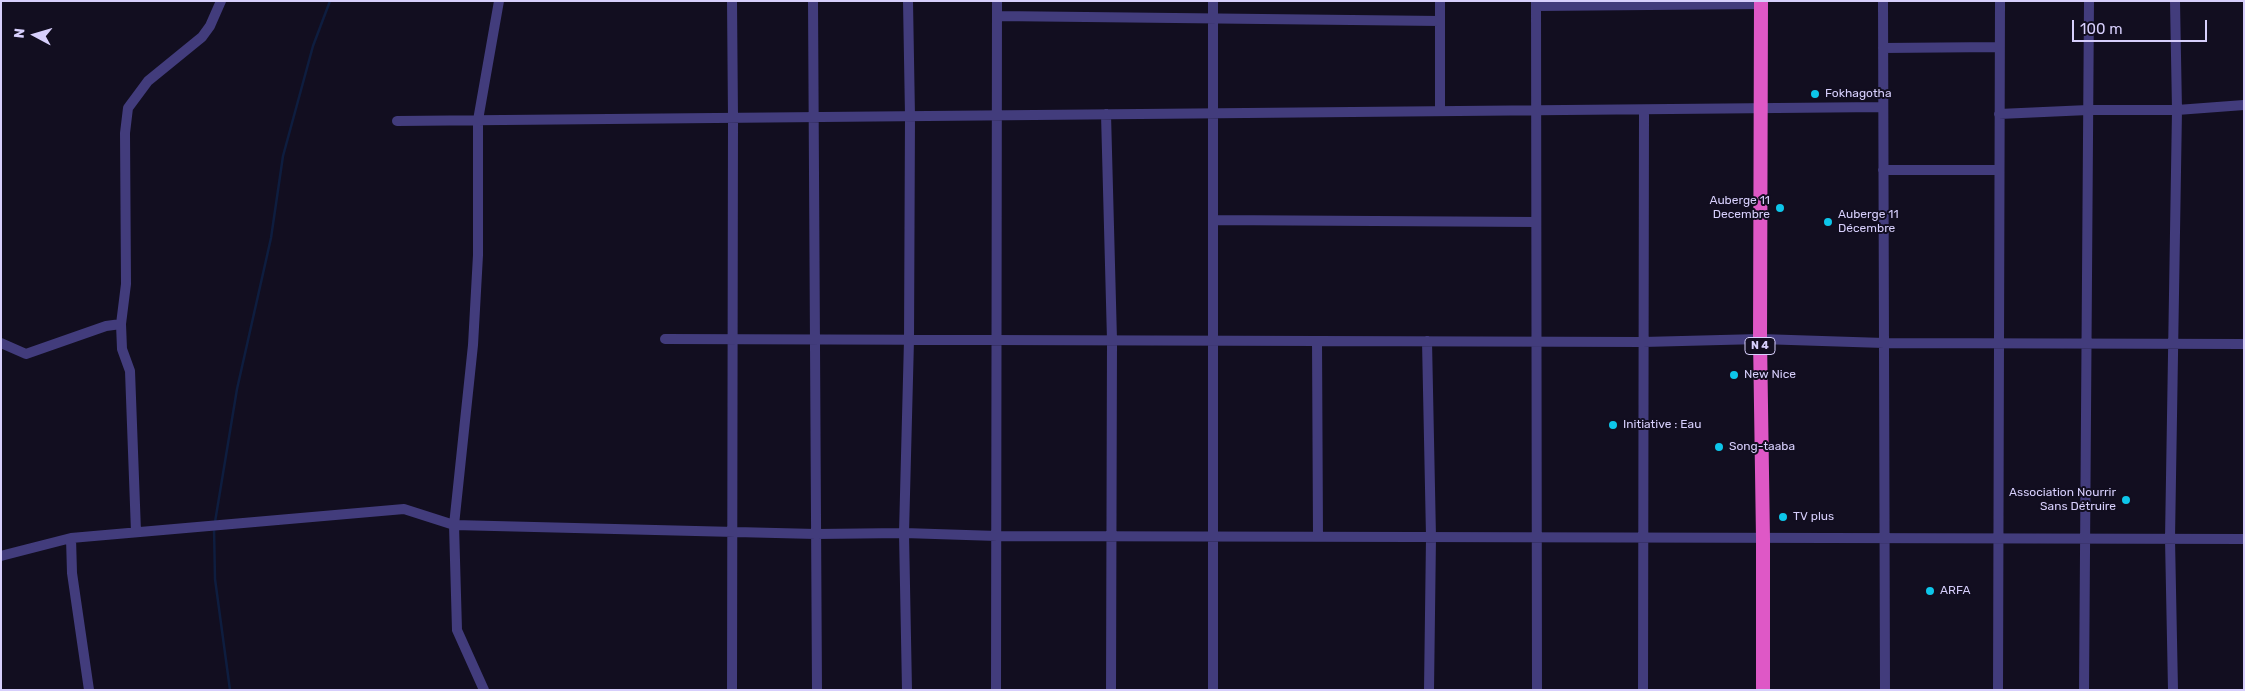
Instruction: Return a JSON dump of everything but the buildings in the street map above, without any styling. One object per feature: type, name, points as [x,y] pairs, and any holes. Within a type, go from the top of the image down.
[{"type":"highway","name":"N 4","points":[[1761,2],[1760,339],[1763,690]]},
{"type":"street","points":[[136,532],[130,370],[122,349],[121,324],[126,284],[125,133],[128,108],[148,81],[202,37],[210,26],[221,1]]},
{"type":"street","points":[[484,690],[457,630],[454,525],[474,345],[478,255],[478,120],[499,1]]},
{"type":"street","points":[[732,1],[734,118],[732,690]]},
{"type":"street","points":[[813,1],[817,690]]},
{"type":"street","points":[[907,690],[904,533],[909,340],[910,116],[908,1]]},
{"type":"street","points":[[996,690],[997,1]]},
{"type":"street","points":[[1213,1],[1213,690]]},
{"type":"street","points":[[1440,1],[1440,111]]},
{"type":"street","points":[[1883,1],[1885,690]]},
{"type":"street","points":[[1998,690],[2000,1]]},
{"type":"street","points":[[2084,690],[2089,1]]},
{"type":"street","points":[[2173,690],[2170,539],[2176,110],[2175,1]]},
{"type":"street","points":[[1537,690],[1536,4],[1761,2]]},
{"type":"street","points":[[997,16],[1440,22]]},
{"type":"street","points":[[1883,48],[1999,46]]},
{"type":"street","points":[[1999,114],[2088,110],[2176,110],[2244,105]]},
{"type":"street","points":[[397,121],[1883,107]]},
{"type":"street","points":[[1643,690],[1644,110]]},
{"type":"street","points":[[1106,114],[1112,340],[1111,690]]},
{"type":"street","points":[[1883,170],[1999,170]]},
{"type":"street","points":[[1213,220],[1536,222]]},
{"type":"street","points":[[1,343],[26,354],[106,326],[121,324]]},
{"type":"street","points":[[665,339],[1643,342],[1760,339],[1884,343],[2244,344]]},
{"type":"street","points":[[1316,341],[1318,536]]},
{"type":"street","points":[[1427,341],[1431,537],[1429,690]]},
{"type":"street","points":[[1,556],[71,538],[404,508],[454,525],[816,534],[2244,539]]},
{"type":"street","points":[[71,538],[72,573],[89,690]]},
{"type":"waterway","points":[[215,522],[237,389],[271,238],[283,156],[313,46],[330,1]]},
{"type":"waterway","points":[[214,527],[215,579],[230,690]]},
{"type":"place","name":"Fokhagotha","points":[[1815,94]]},
{"type":"place","name":"Auberge 11 Decembre","points":[[1780,208]]},
{"type":"place","name":"Auberge 11 Décembre","points":[[1828,222]]},
{"type":"place","name":"New Nice","points":[[1734,375]]},
{"type":"place","name":"Initiative : Eau","points":[[1613,425]]},
{"type":"place","name":"Song-taaba","points":[[1719,447]]},
{"type":"place","name":"Association Nourrir Sans Détruire","points":[[2126,500]]},
{"type":"place","name":"TV plus","points":[[1783,517]]},
{"type":"place","name":"ARFA","points":[[1930,591]]}]
